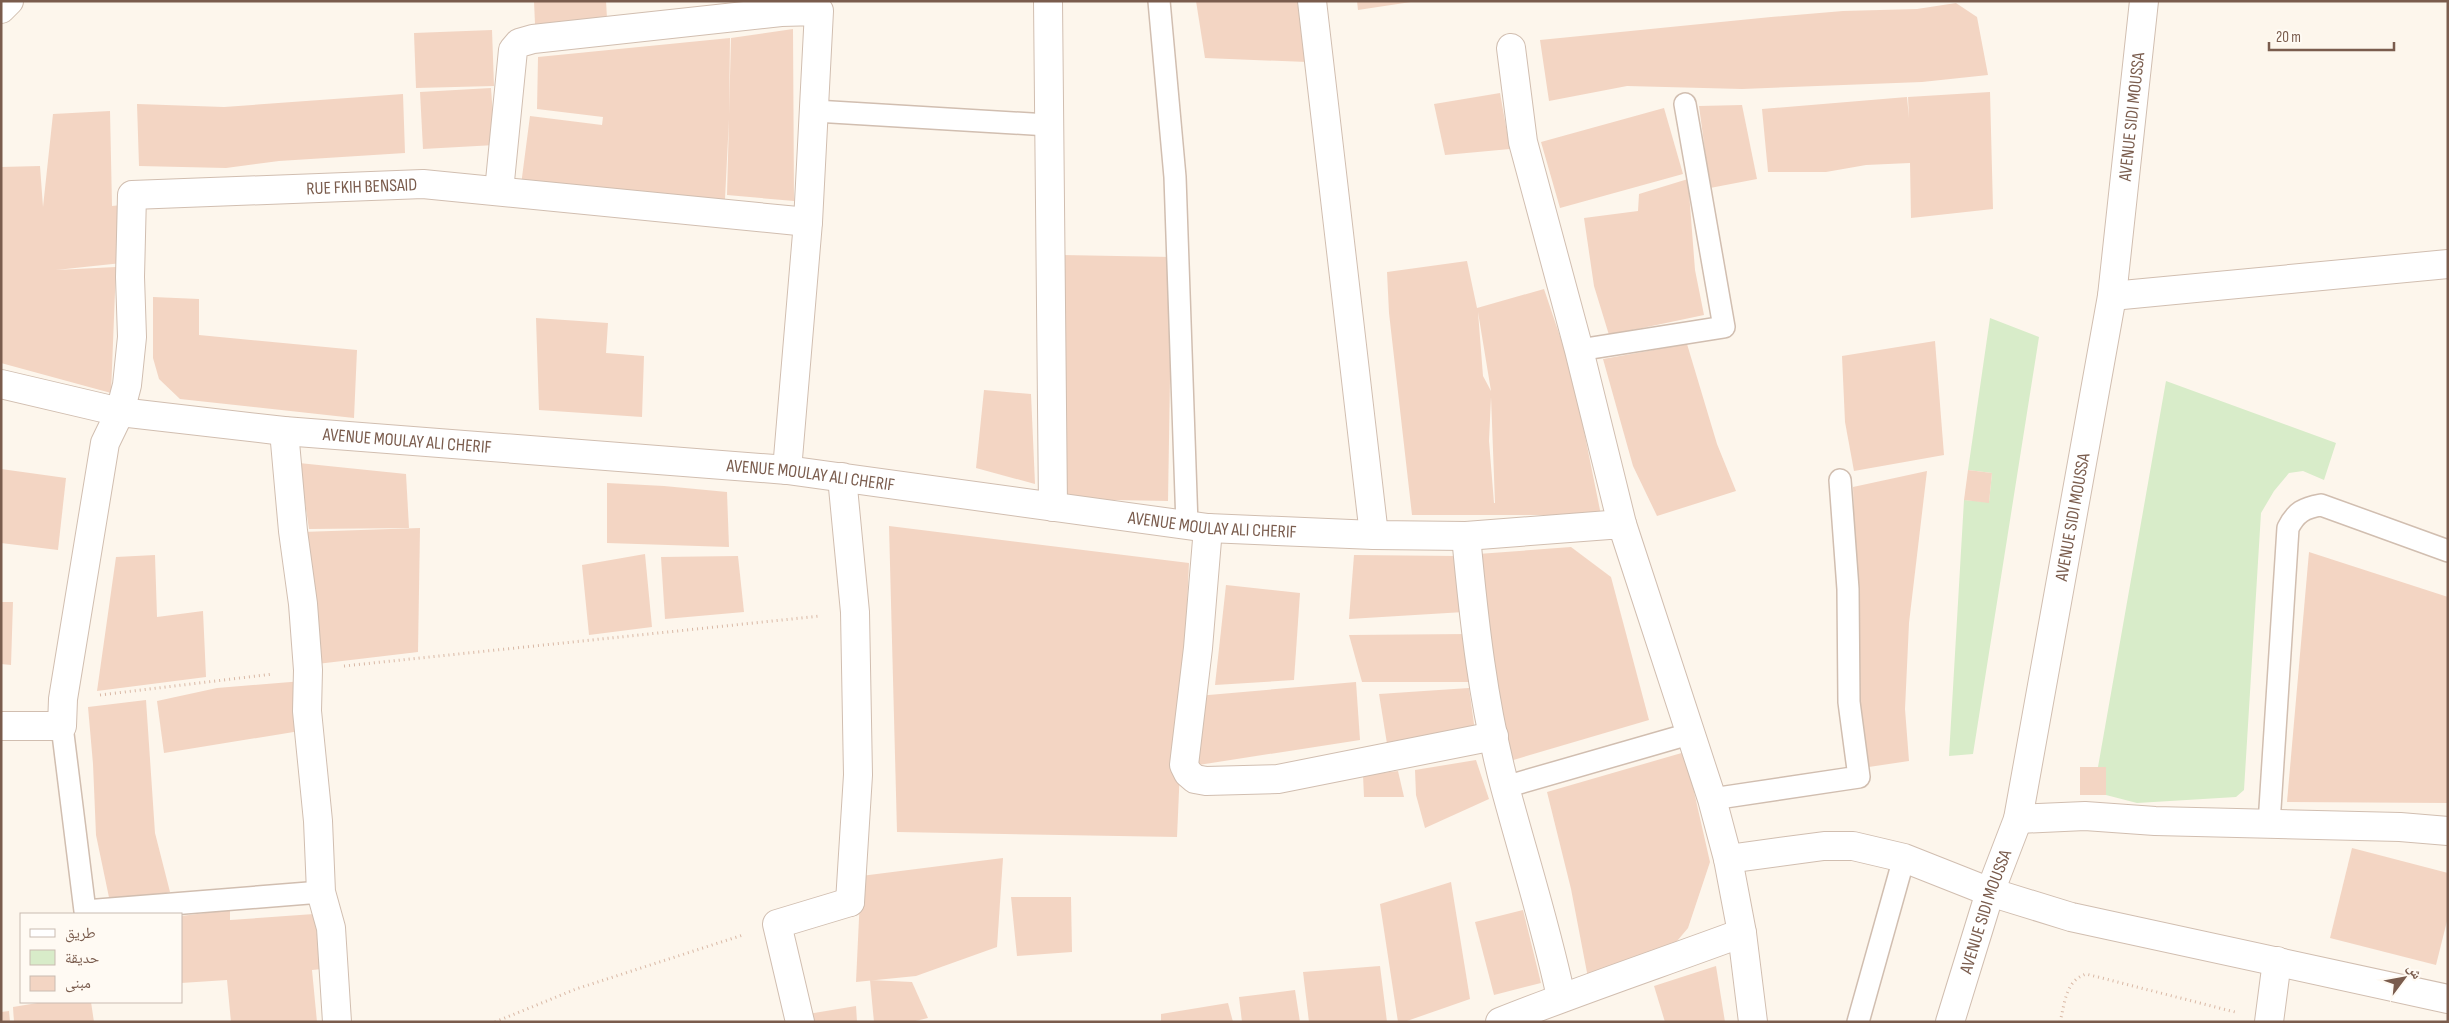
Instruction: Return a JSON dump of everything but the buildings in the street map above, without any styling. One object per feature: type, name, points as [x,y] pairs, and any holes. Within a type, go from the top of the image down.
[{"type":"street","points":[[1,9],[9,1]]},
{"type":"street","points":[[1048,1],[1053,506]]},
{"type":"street","points":[[1312,1],[1374,535]]},
{"type":"street","name":"AVENUE SIDI MOUSSA","points":[[1950,1022],[1990,892],[2018,819],[2112,296],[2144,1]]},
{"type":"street","points":[[499,191],[512,56],[513,50],[519,43],[533,39],[822,6],[808,222],[788,470]]},
{"type":"street","points":[[1511,48],[1523,142],[1579,350],[1622,524],[1712,799],[1728,859],[1742,933],[1753,1022]]},
{"type":"street","name":"RUE FKIH BENSAID","points":[[120,412],[127,385],[132,337],[130,277],[132,195],[424,184],[808,222]]},
{"type":"street","points":[[2112,296],[2448,264]]},
{"type":"street","name":"AVENUE MOULAY ALI CHERIF","points":[[1,384],[120,412],[284,431],[788,470],[1198,526],[1374,535],[1466,536],[1622,524]]},
{"type":"street","points":[[1,726],[62,712],[105,443],[120,412]]},
{"type":"street","points":[[284,431],[292,530],[303,604],[308,670],[307,711],[318,821],[321,892],[331,928],[337,1022]]},
{"type":"street","points":[[800,1022],[777,924],[850,902],[858,775],[855,612],[842,477]]},
{"type":"street","points":[[1198,526],[1198,648],[1184,765],[1188,773],[1196,779],[1239,782],[1278,780],[1494,736]]},
{"type":"street","points":[[1466,536],[1477,648],[1494,736],[1505,787],[1541,907],[1561,997]]},
{"type":"street","points":[[2018,819],[2085,816],[2155,821],[2400,827],[2448,831]]},
{"type":"street","points":[[1728,859],[1824,846],[1852,846],[1904,858],[1990,892],[2071,917],[2448,999]]},
{"type":"street","points":[[1500,1022],[1561,997],[1647,969],[1742,933]]},
{"type":"street","points":[[2269,1021],[2277,961]]},
{"type":"lane","points":[[1159,1],[1175,177],[1198,526]]},
{"type":"lane","points":[[1579,350],[1724,327],[1685,104]]},
{"type":"lane","points":[[815,111],[1048,125]]},
{"type":"lane","points":[[1712,799],[1859,777],[1849,702],[1848,589],[1840,480]]},
{"type":"lane","points":[[2269,824],[2288,528],[2294,516],[2305,508],[2321,504],[2448,551]]},
{"type":"lane","points":[[62,712],[85,912],[321,892]]},
{"type":"lane","points":[[1505,787],[1690,734]]},
{"type":"lane","points":[[1858,1022],[1904,858]]},
{"type":"path","points":[[62,712],[308,670],[855,612]]},
{"type":"path","points":[[495,1022],[576,989],[777,924]]},
{"type":"path","points":[[2060,1022],[2070,983],[2076,977],[2086,974],[2269,1021]]},
{"type":"green space","points":[[1990,318],[2039,337],[1973,754],[1949,756],[1964,500],[1989,502],[1992,473],[1968,470]]},
{"type":"green space","points":[[2166,381],[2336,443],[2324,480],[2303,471],[2289,473],[2274,491],[2261,513],[2244,790],[2236,797],[2137,803],[2106,795],[2106,767],[2098,767]]}]
